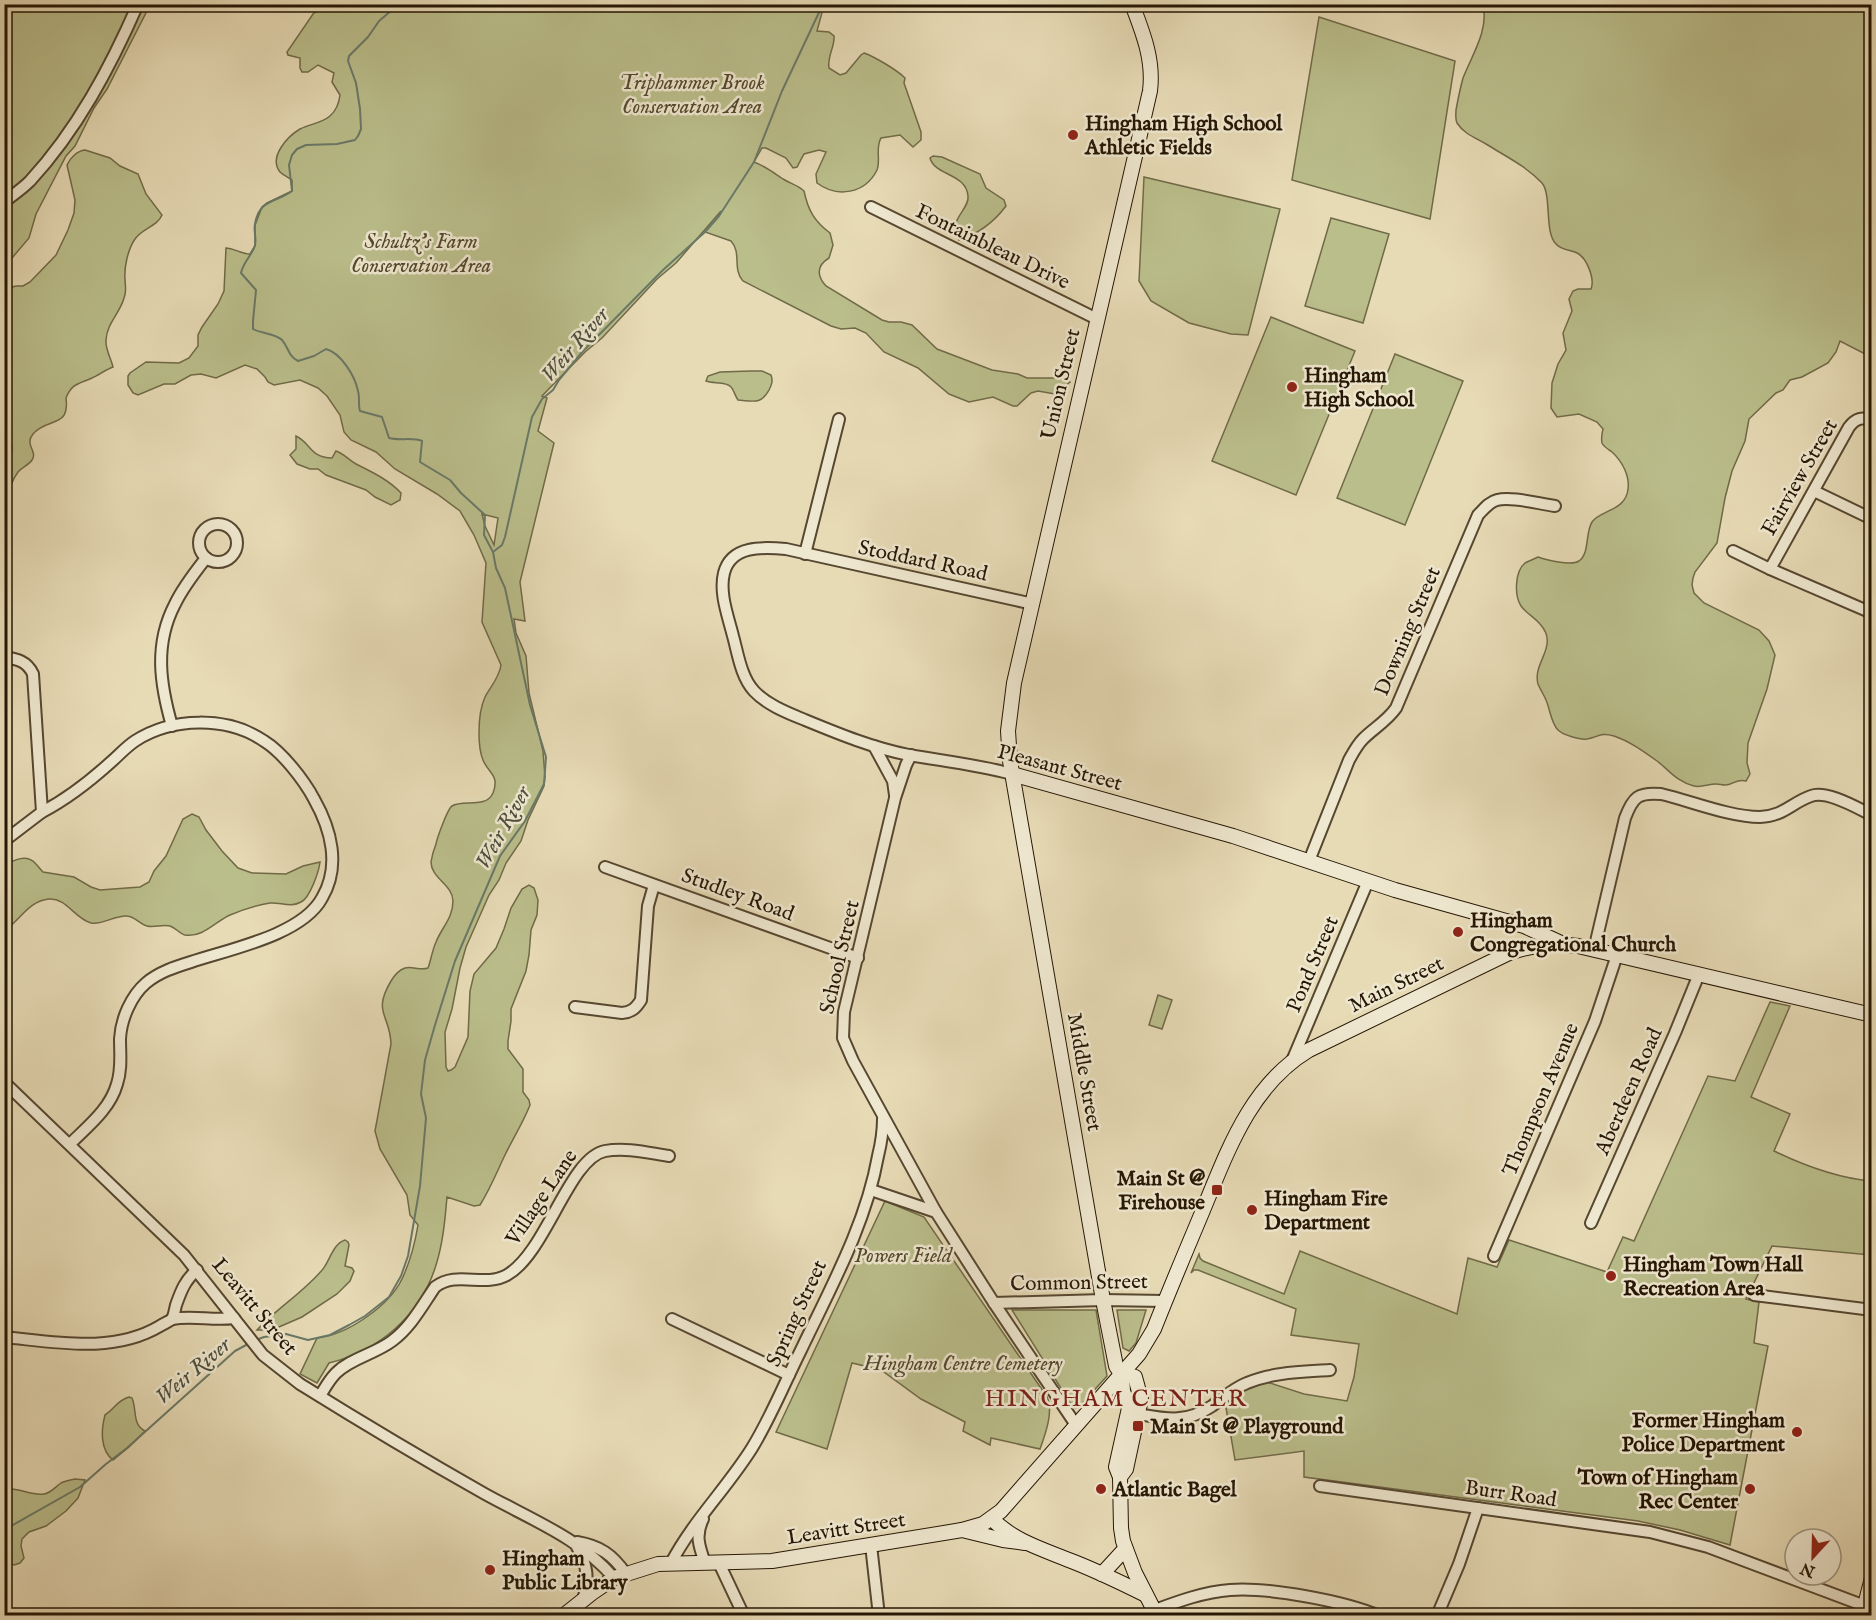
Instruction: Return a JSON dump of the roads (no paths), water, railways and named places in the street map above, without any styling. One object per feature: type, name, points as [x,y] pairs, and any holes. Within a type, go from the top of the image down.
[{"type":"street","points":[[4,202],[28,183],[83,112],[114,57],[138,4]]},
{"type":"street","name":"Union Street","points":[[1012,774],[1008,745],[1009,712],[1014,683],[1150,87],[1150,58],[1132,4]]},
{"type":"street","name":"Fontainbleau Drive","points":[[871,207],[1097,319]]},
{"type":"street","name":"Fairview Street","points":[[1770,569],[1853,421],[1865,418],[1872,420]]},
{"type":"street","points":[[805,554],[839,419]]},
{"type":"street","points":[[1814,491],[1872,519]]},
{"type":"street","name":"Downing Street","points":[[1309,861],[1356,747],[1362,739],[1385,722],[1396,708],[1479,515],[1491,502],[1498,500],[1516,500],[1555,506]]},
{"type":"street","name":"Pleasant Street","points":[[805,554],[770,548],[750,549],[734,556],[728,564],[723,579],[724,600],[746,680],[755,691],[776,706],[826,729],[874,746],[1012,774],[1224,833],[1368,881],[1524,926],[1564,944]]},
{"type":"street","points":[[1733,551],[1872,613]]},
{"type":"street","name":"Stoddard Road","points":[[805,554],[1033,604]]},
{"type":"street","points":[[172,726],[162,686],[163,641],[174,604],[206,558]]},
{"type":"street","points":[[4,657],[22,662],[33,674],[42,812]]},
{"type":"street","points":[[4,841],[42,812],[71,794],[133,742],[159,730],[195,722],[221,725],[247,732],[273,747],[312,795],[324,819],[332,848],[331,876],[322,898],[314,910],[294,926],[266,938],[162,973],[140,989],[133,999],[122,1026],[120,1074],[114,1092],[100,1115],[70,1144]]},
{"type":"street","name":"School Street","points":[[874,746],[893,782],[895,798]]},
{"type":"street","name":"School Street","points":[[911,755],[895,798],[844,1012],[843,1038],[853,1061],[936,1212],[1076,1425]]},
{"type":"street","name":"Middle Street","points":[[1012,774],[1103,1300],[1116,1366],[1122,1375]]},
{"type":"street","points":[[1594,950],[1625,818],[1636,797],[1648,793],[1661,794],[1737,814],[1759,817],[1780,814],[1810,796],[1817,795],[1840,800],[1872,815]]},
{"type":"street","name":"Studley Road","points":[[605,867],[858,958]]},
{"type":"street","name":"Pond Street","points":[[1292,1061],[1368,881]]},
{"type":"street","points":[[575,1007],[622,1013],[630,1012],[637,1007],[641,1000],[648,906],[654,885]]},
{"type":"street","name":"Main Street","points":[[992,1519],[1008,1504],[1122,1375],[1146,1344],[1228,1150],[1249,1110],[1267,1084],[1292,1061],[1318,1045],[1509,953],[1537,945],[1564,944],[1594,950],[1872,1015]]},
{"type":"street","name":"Thompson Avenue","points":[[1494,1256],[1595,1020],[1617,955]]},
{"type":"street","name":"Aberdeen Road","points":[[1591,1223],[1699,974]]},
{"type":"street","name":"Leavitt Street","points":[[4,1082],[156,1227],[197,1270],[263,1355],[291,1378],[418,1456],[573,1542],[588,1544],[609,1554],[615,1558],[620,1576]]},
{"type":"street","name":"Spring Street","points":[[671,1563],[682,1542],[753,1446],[768,1420],[860,1221],[871,1190],[882,1137],[883,1116]]},
{"type":"street","name":"Village Lane","points":[[320,1396],[341,1369],[380,1350],[394,1340],[417,1315],[435,1287],[458,1279],[498,1279],[515,1269],[543,1233],[581,1167],[594,1154],[615,1150],[669,1156]]},
{"type":"street","points":[[871,1190],[936,1212]]},
{"type":"street","points":[[172,1319],[183,1285],[197,1270]]},
{"type":"street","points":[[1754,1295],[1872,1310]]},
{"type":"street","name":"Common Street","points":[[994,1303],[1165,1301]]},
{"type":"street","points":[[4,1337],[85,1344],[114,1342],[145,1334],[172,1319],[184,1317],[221,1320],[234,1318]]},
{"type":"street","points":[[672,1319],[789,1375]]},
{"type":"street","points":[[1133,1414],[1165,1419],[1188,1418],[1210,1407],[1243,1384],[1287,1373],[1330,1370]]},
{"type":"street","points":[[1122,1375],[1123,1391],[1133,1414],[1125,1451],[1116,1467],[1120,1477],[1121,1528],[1125,1549],[1156,1613],[1199,1595],[1239,1590],[1304,1596],[1363,1609],[1379,1616]]},
{"type":"street","name":"Burr Road","points":[[1320,1486],[1674,1537],[1708,1547],[1863,1611]]},
{"type":"street","points":[[1437,1616],[1459,1564],[1478,1508]]},
{"type":"street","name":"Spring Street","points":[[707,1510],[699,1527],[698,1538],[744,1616]]},
{"type":"street","points":[[962,1530],[992,1519]]},
{"type":"street","name":"Leavitt Street","points":[[992,1519],[1025,1543],[1146,1594]]},
{"type":"street","name":"Leavitt Street","points":[[563,1616],[620,1576],[647,1567],[671,1563],[772,1561],[962,1530],[1025,1543]]},
{"type":"street","points":[[573,1542],[583,1556],[586,1565],[588,1582],[583,1600]]},
{"type":"street","points":[[871,1545],[879,1616]]},
{"type":"street","points":[[1102,1574],[1125,1549]]},
{"type":"street","points":[[1863,1611],[1872,1578]]},
{"type":"waterway","points":[[399,4],[379,21],[368,37],[349,56],[348,61],[356,83],[360,109],[361,129],[358,136],[355,140],[337,144],[306,145],[297,149],[289,165],[292,191],[260,210],[255,227],[255,245],[241,273],[256,290],[253,329],[282,340],[292,357],[298,361],[326,349],[337,355],[347,366],[354,379],[359,394],[360,411],[382,417],[389,438],[422,441],[420,462],[450,480],[485,515],[484,535],[493,552]]},
{"type":"waterway","name":"Weir River","points":[[256,1340],[286,1334],[308,1340],[330,1335],[365,1316],[389,1297],[401,1276],[408,1256],[420,1186],[426,1118],[421,1094],[425,1060],[435,1025],[455,961],[500,856],[525,821],[544,784],[546,757],[530,705],[505,588],[496,568],[493,552],[502,545],[505,537],[532,417],[542,399],[553,390],[583,351],[719,216],[754,162],[782,91],[823,4]]},
{"type":"waterway","name":"Weir River","points":[[4,1530],[80,1487],[235,1351],[248,1344]]},
{"type":"place","name":"Hingham High School Athletic Fields","points":[[1073,135]]},
{"type":"place","name":"Hingham High School","points":[[1292,387]]},
{"type":"place","name":"Hingham Congregational Church","points":[[1458,932]]},
{"type":"place","name":"Main St @ Firehouse","points":[[1217,1190]]},
{"type":"place","name":"Hingham Fire Department","points":[[1252,1210]]},
{"type":"place","name":"Hingham Town Hall Recreation Area","points":[[1611,1276]]},
{"type":"place","name":"Main St @ Playground","points":[[1138,1426]]},
{"type":"place","name":"Former Hingham Police Department","points":[[1797,1432]]},
{"type":"place","name":"Atlantic Bagel","points":[[1101,1489]]},
{"type":"place","name":"Town of Hingham Rec Center","points":[[1750,1489]]},
{"type":"place","name":"Hingham Public Library","points":[[490,1570]]},
{"type":"district","name":"HINGHAM CENTER","points":[[1116,1398]]},
{"type":"park label","name":"Triphammer Brook Conservation Area","points":[[692,94]]},
{"type":"park label","name":"Schultz's Farm Conservation Area","points":[[421,253]]},
{"type":"park label","name":"Powers Field","points":[[903,1255]]},
{"type":"park label","name":"Hingham Centre Cemetery","points":[[963,1363]]}]
